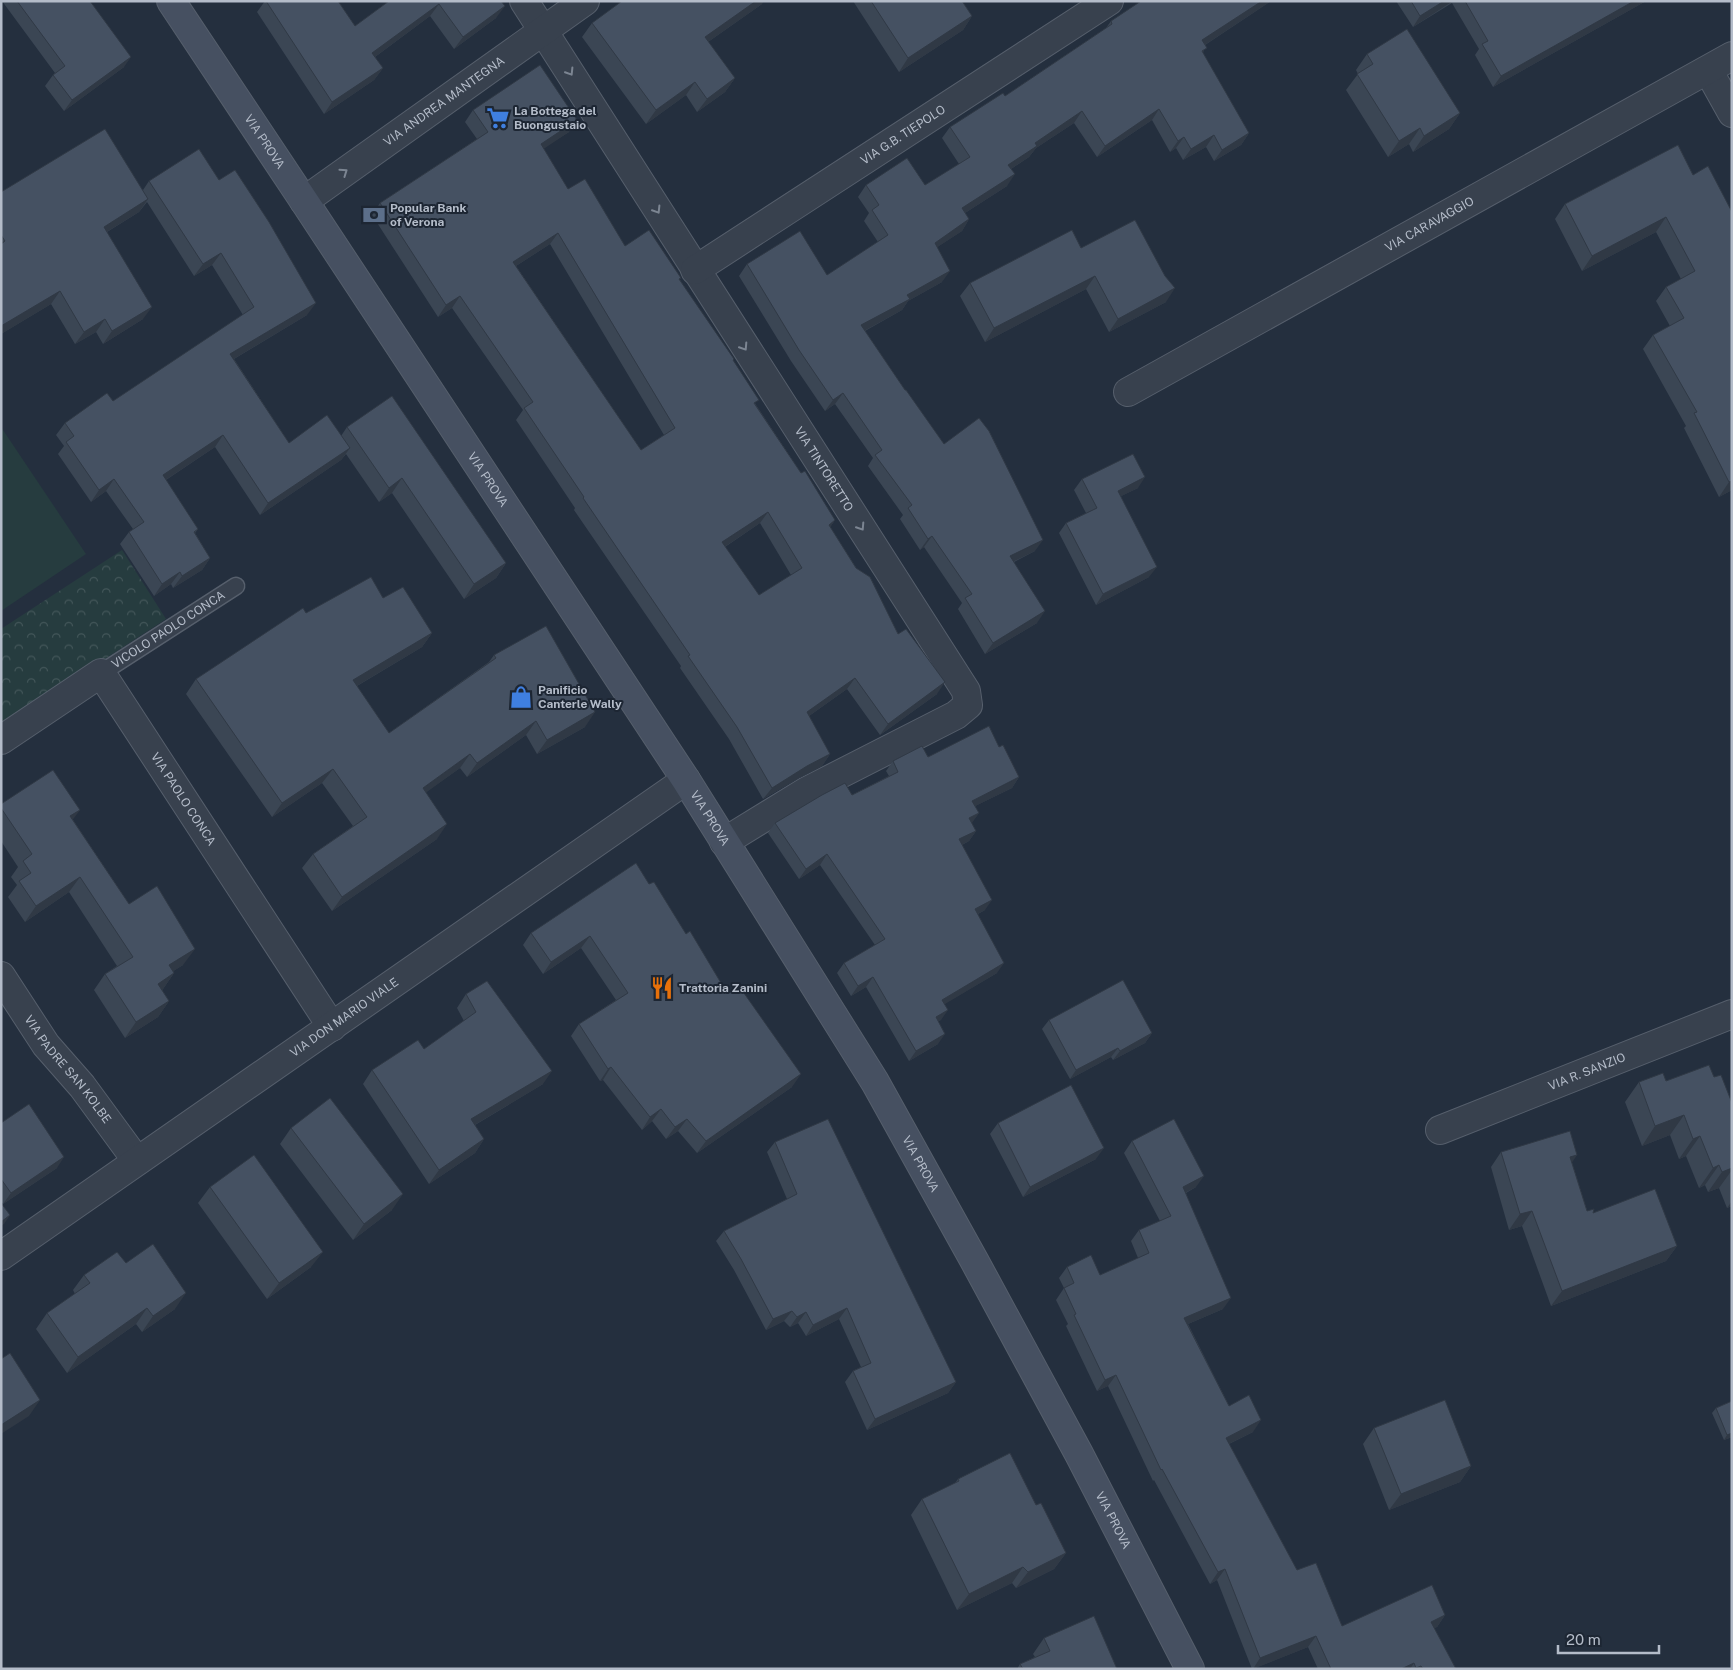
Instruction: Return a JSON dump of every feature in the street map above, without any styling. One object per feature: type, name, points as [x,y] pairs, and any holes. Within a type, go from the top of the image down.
[{"type":"main road","name":"VIA PROVA","points":[[171,1],[686,780],[875,1082],[976,1262],[1190,1669]]},
{"type":"street","name":"VIA TINTORETTO","points":[[524,1],[966,691],[968,705],[956,715],[807,791],[724,842]]},
{"type":"street","name":"VIA ANDREA MANTEGNA","points":[[304,201],[585,1]]},
{"type":"street","name":"VIA G.B. TIEPOLO","points":[[695,270],[1109,1]]},
{"type":"street","name":"VIA CARAVAGGIO","points":[[1128,392],[1732,56]]},
{"type":"street","points":[[1708,70],[1732,113]]},
{"type":"street","points":[[1,740],[101,673]]},
{"type":"street","name":"VIA PAOLO CONCA","points":[[101,673],[332,1027]]},
{"type":"street","name":"VIA DON MARIO VIALE","points":[[1,1256],[686,780]]},
{"type":"street","name":"VIA PADRE SAN KOLBE","points":[[1,976],[46,1045],[82,1086],[137,1161]]},
{"type":"street","name":"VIA R. SANZIO","points":[[1440,1130],[1732,1014]]},
{"type":"lane","name":"VICOLO PAOLO CONCA","points":[[101,673],[236,586]]},
{"type":"green space","points":[[1,427],[86,554],[1,611]]},
{"type":"green space","points":[[122,550],[166,619],[1,727],[1,629]]},
{"type":"building","points":[[17,1],[90,1],[131,57],[72,100],[53,75],[65,66]]},
{"type":"building","points":[[266,1],[338,1],[355,26],[389,1],[501,1],[505,6],[463,37],[439,4],[372,53],[383,68],[332,102]]},
{"type":"building","points":[[622,1],[756,1],[705,37],[735,78],[707,99],[695,82],[656,110],[592,23]]},
{"type":"building","points":[[871,1],[962,1],[972,16],[908,58]]},
{"type":"building","points":[[1141,1],[1262,1],[1202,40],[1207,48],[1202,51],[1249,133],[1222,150],[1214,135],[1191,149],[1184,137],[1178,141],[1159,109],[1105,146],[1082,111],[1035,143],[1037,146],[1008,165],[1015,174],[962,208],[969,219],[935,243],[950,271],[907,295],[910,299],[861,325],[944,444],[979,418],[989,431],[1043,540],[1010,556],[1045,611],[993,643],[965,598],[972,594],[932,536],[928,539],[908,508],[912,505],[875,455],[882,450],[843,393],[833,400],[799,350],[747,264],[800,231],[827,275],[888,235],[872,210],[879,205],[866,185],[907,158],[925,185],[970,157],[950,127],[1003,93],[1005,96],[1112,24],[1111,21]]},
{"type":"building","points":[[1411,1],[1444,1],[1420,16]]},
{"type":"building","points":[[1465,1],[1634,1],[1501,76],[1482,44],[1488,41]]},
{"type":"building","points":[[1407,29],[1460,113],[1424,136],[1420,128],[1399,141],[1357,74],[1373,64],[1367,54]]},
{"type":"building","points":[[540,65],[577,120],[541,144],[568,189],[585,179],[625,246],[649,230],[759,400],[754,403],[801,473],[805,471],[835,520],[829,525],[856,568],[870,577],[898,634],[906,629],[945,682],[888,724],[855,678],[807,712],[830,754],[772,788],[737,727],[524,408],[533,402],[460,296],[446,305],[380,203],[488,132],[473,110]],"holes":[[[558,233],[675,428],[641,450],[513,262]],[[768,512],[802,568],[759,595],[722,542]]]},
{"type":"building","points":[[105,129],[148,199],[104,227],[152,307],[112,331],[105,319],[84,332],[60,291],[1,326],[1,244],[5,241],[1,235],[1,192]]},
{"type":"building","points":[[1678,145],[1693,175],[1708,166],[1732,212],[1732,481],[1729,482],[1694,413],[1697,412],[1653,335],[1684,318],[1666,287],[1695,271],[1666,217],[1592,256],[1565,204]]},
{"type":"building","points":[[199,149],[219,180],[235,170],[269,222],[316,303],[230,354],[289,443],[327,415],[350,448],[268,503],[223,435],[163,475],[198,529],[194,532],[210,558],[182,576],[180,572],[162,584],[129,532],[144,522],[114,479],[99,490],[66,442],[74,436],[65,423],[107,393],[113,401],[254,307],[221,253],[203,264],[149,181]]},
{"type":"building","points":[[1135,220],[1165,276],[1175,288],[1118,319],[1095,276],[994,328],[970,283],[1072,230],[1081,248]]},
{"type":"building","points":[[392,396],[506,563],[474,584],[402,478],[389,488],[347,427]]},
{"type":"building","points":[[1133,454],[1145,477],[1118,491],[1157,567],[1103,594],[1066,523],[1097,508],[1082,479]]},
{"type":"building","points":[[371,577],[383,598],[403,587],[432,633],[353,680],[389,733],[496,658],[494,655],[546,626],[595,712],[547,740],[536,721],[477,763],[470,754],[423,788],[447,824],[342,897],[313,854],[367,817],[333,769],[282,803],[196,679],[303,608],[306,613]]},
{"type":"building","points":[[989,726],[999,747],[1003,745],[1019,777],[972,801],[979,813],[969,818],[976,831],[959,839],[992,900],[975,909],[1004,963],[942,1000],[948,1010],[936,1017],[945,1034],[916,1051],[873,977],[858,986],[844,963],[885,939],[827,854],[806,869],[775,823],[845,783],[852,795],[898,772],[893,761],[922,746],[928,757]]},
{"type":"building","points":[[53,770],[80,810],[70,816],[129,904],[157,886],[195,949],[169,965],[174,973],[158,984],[169,1001],[136,1022],[105,974],[133,957],[80,877],[36,906],[19,881],[31,873],[23,861],[32,854],[1,808],[1,804]]},
{"type":"building","points":[[636,863],[649,884],[654,882],[686,934],[690,931],[727,993],[739,986],[801,1074],[706,1141],[687,1119],[675,1127],[661,1109],[650,1117],[611,1067],[608,1069],[579,1024],[628,993],[590,936],[551,962],[531,933]]},
{"type":"building","points":[[1123,980],[1152,1033],[1120,1051],[1118,1048],[1076,1070],[1049,1020]]},
{"type":"building","points":[[487,981],[552,1071],[471,1119],[484,1139],[439,1170],[372,1070],[418,1040],[424,1049],[476,1012],[466,994]]},
{"type":"building","points":[[1709,1065],[1714,1077],[1721,1075],[1732,1103],[1732,1168],[1722,1172],[1719,1165],[1713,1168],[1700,1136],[1693,1139],[1684,1115],[1655,1126],[1639,1082],[1663,1073],[1666,1081]]},
{"type":"building","points":[[1071,1085],[1104,1148],[1030,1187],[998,1123]]},
{"type":"building","points":[[330,1098],[403,1194],[364,1224],[291,1128]]},
{"type":"building","points":[[29,1104],[64,1157],[11,1193],[1,1179],[1,1123]]},
{"type":"building","points":[[828,1119],[956,1382],[875,1419],[853,1371],[871,1363],[847,1308],[813,1325],[806,1312],[797,1317],[792,1311],[773,1319],[724,1231],[797,1194],[775,1142]]},
{"type":"building","points":[[1174,1119],[1204,1176],[1183,1187],[1231,1298],[1184,1318],[1229,1406],[1249,1395],[1261,1420],[1226,1438],[1297,1570],[1316,1563],[1342,1626],[1432,1585],[1445,1615],[1431,1622],[1456,1669],[1423,1669],[1421,1666],[1416,1668],[1414,1663],[1401,1669],[1331,1669],[1316,1636],[1260,1658],[1225,1569],[1218,1572],[1161,1470],[1116,1375],[1105,1380],[1074,1315],[1076,1314],[1064,1288],[1074,1283],[1067,1267],[1091,1255],[1100,1275],[1149,1253],[1139,1230],[1171,1216],[1132,1141]]},
{"type":"building","points":[[1570,1131],[1577,1155],[1570,1157],[1587,1211],[1594,1209],[1593,1213],[1655,1189],[1677,1246],[1562,1291],[1532,1211],[1520,1214],[1501,1152]]},
{"type":"building","points":[[254,1155],[323,1252],[279,1283],[210,1187]]},
{"type":"building","points":[[1,1203],[10,1215],[1,1222]]},
{"type":"building","points":[[153,1244],[186,1293],[153,1316],[147,1308],[78,1357],[47,1313],[90,1283],[84,1275],[117,1252],[126,1263]]},
{"type":"building","points":[[10,1353],[40,1400],[1,1425],[1,1359]]},
{"type":"building","points":[[1445,1400],[1471,1466],[1401,1494],[1374,1428]]},
{"type":"building","points":[[1732,1401],[1732,1433],[1727,1435],[1716,1408]]},
{"type":"building","points":[[1010,1453],[1036,1505],[1041,1503],[1066,1553],[1028,1572],[1023,1567],[969,1594],[922,1499]]},
{"type":"building","points":[[1094,1616],[1117,1669],[1023,1669],[1020,1664],[1050,1651],[1044,1638]]},
{"type":"place","name":"La Bottega del Buongustaio","points":[[498,118]]},
{"type":"place","name":"Popular Bank of Verona","points":[[374,215]]},
{"type":"place","name":"Panificio Canterle Wally","points":[[521,697]]},
{"type":"place","name":"Trattoria Zanini","points":[[662,988]]}]
